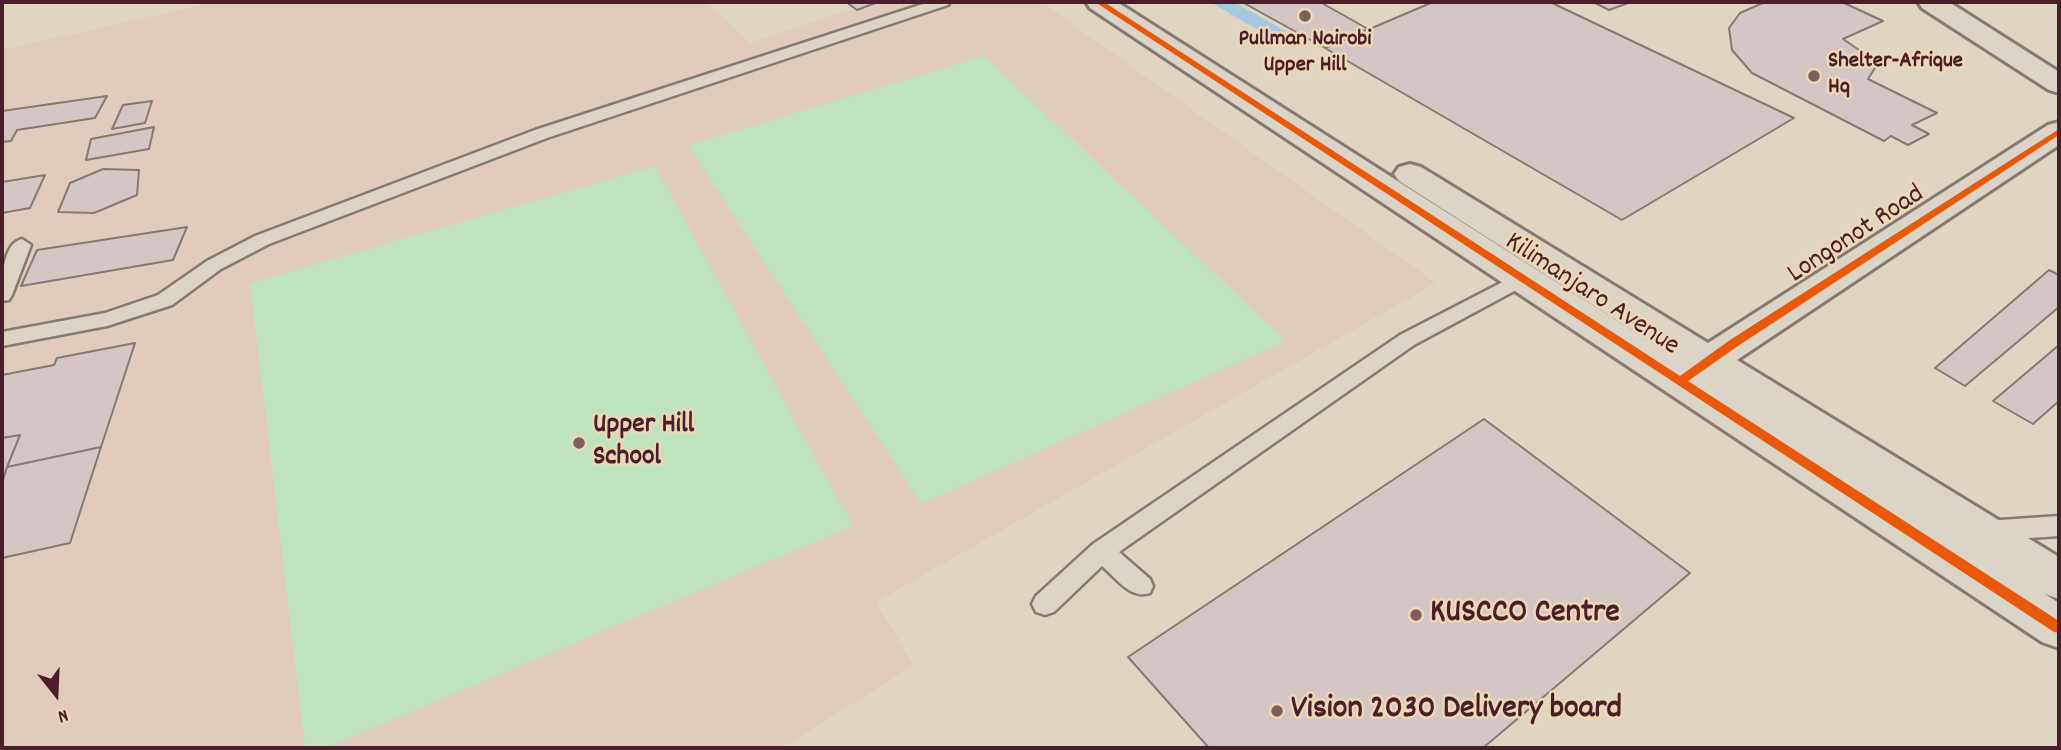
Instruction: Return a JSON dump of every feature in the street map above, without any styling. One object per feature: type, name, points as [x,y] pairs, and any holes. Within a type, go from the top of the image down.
[{"type":"street","name":"Kilimanjaro Avenue","points":[[1099,2],[1522,278],[1694,371],[1980,532],[2059,580]]},
{"type":"street","name":"Kilimanjaro Avenue","points":[[1135,2],[1694,371],[2059,628]]},
{"type":"street","points":[[1931,2],[2059,84]]},
{"type":"street","name":"Longonot Road","points":[[1694,371],[2053,142]]},
{"type":"lane","points":[[2,339],[107,319],[165,300],[214,265],[275,235],[541,134],[943,2]]},
{"type":"lane","points":[[2,295],[22,245]]},
{"type":"lane","points":[[1045,604],[1102,551],[1407,340],[1522,278]]},
{"type":"lane","points":[[1980,532],[2059,526]]},
{"type":"lane","points":[[1102,551],[1141,586]]},
{"type":"shaded area","name":"Upper Hill School","points":[[215,2],[706,2],[750,43],[874,2],[1041,2],[1436,283],[876,602],[914,665],[782,748],[2,748],[2,50]]},
{"type":"green space","points":[[984,56],[1286,341],[921,504],[688,145]]},
{"type":"green space","points":[[655,166],[853,526],[325,748],[305,748],[250,283]]},
{"type":"water","points":[[1210,2],[1234,2],[1287,32],[1272,38]]},
{"type":"building","points":[[846,2],[878,2],[857,10]]},
{"type":"building","name":"Pullman Nairobi Upper Hill","points":[[1242,2],[1320,2],[1368,29],[1325,48]]},
{"type":"building","points":[[1433,2],[1550,2],[1794,118],[1622,220],[1325,48]]},
{"type":"building","points":[[1593,2],[1631,2],[1609,10]]},
{"type":"building","name":"Shelter-Afrique Hq","points":[[1765,2],[1842,2],[1883,21],[1843,39],[1872,59],[1875,68],[1868,79],[1937,113],[1912,125],[1929,134],[1908,145],[1891,136],[1884,141],[1752,73],[1732,50],[1729,28],[1740,13]]},
{"type":"building","points":[[107,96],[95,118],[17,130],[11,141],[2,142],[2,111]]},
{"type":"building","points":[[152,101],[145,123],[112,129],[123,105]]},
{"type":"building","points":[[154,127],[149,149],[86,160],[91,139]]},
{"type":"building","points":[[103,169],[139,170],[137,195],[94,213],[58,212],[70,183]]},
{"type":"building","points":[[45,175],[30,208],[2,213],[2,182]]},
{"type":"building","points":[[187,227],[173,260],[21,286],[37,250]]},
{"type":"building","points":[[2049,270],[2059,275],[2059,307],[1965,386],[1935,368]]},
{"type":"building","points":[[135,343],[101,447],[7,467],[20,435],[2,438],[2,375],[54,365],[57,358]]},
{"type":"building","points":[[2059,345],[2059,401],[2033,424],[1993,401]]},
{"type":"building","name":"KUSCCO Centre","points":[[1484,419],[1690,573],[1483,748],[1209,748],[1128,657]]},
{"type":"building","points":[[20,435],[7,467],[2,483],[2,438]]},
{"type":"building","points":[[101,447],[70,543],[2,558],[2,483],[7,467]]},
{"type":"cycle path","points":[[1099,2],[2059,628]]},
{"type":"cycle path","points":[[1680,381],[2059,131]]},
{"type":"place","name":"Pullman Nairobi Upper Hill","points":[[1305,16]]},
{"type":"place","name":"Shelter-Afrique Hq","points":[[1814,76]]},
{"type":"place","name":"Upper Hill School","points":[[579,443]]},
{"type":"place","name":"KUSCCO Centre","points":[[1416,615]]},
{"type":"place","name":"Vision 2030 Delivery board","points":[[1277,711]]}]
